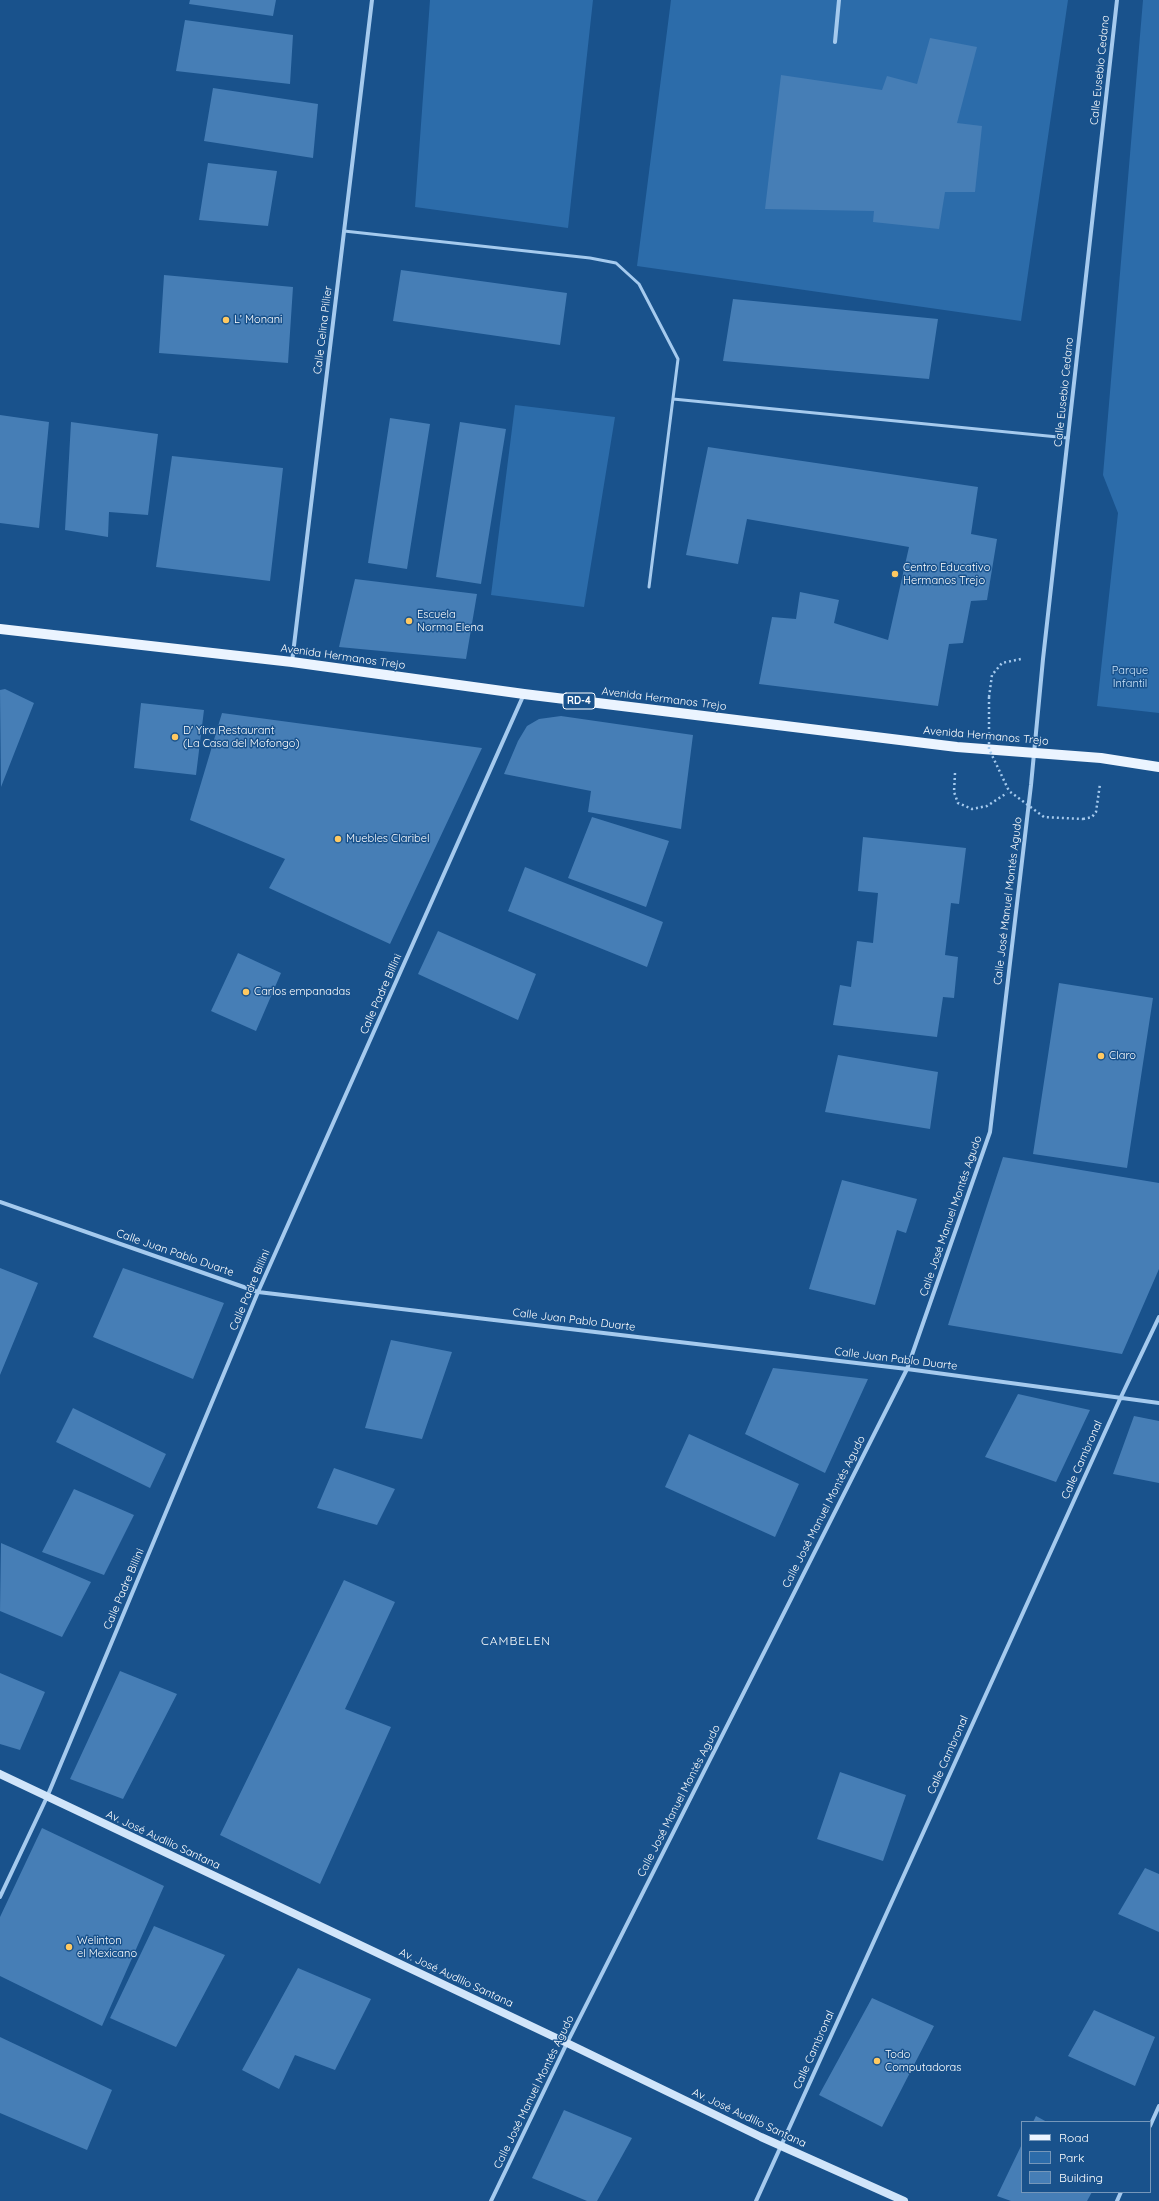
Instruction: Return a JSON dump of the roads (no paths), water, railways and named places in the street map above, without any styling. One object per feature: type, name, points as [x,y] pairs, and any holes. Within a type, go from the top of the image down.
[{"type":"main road","name":"Avenida Hermanos Trejo","points":[[0,629],[292,662],[524,694],[957,747],[1101,758],[1159,767]]},
{"type":"main road","name":"Av. José Audilio Santana","points":[[0,1774],[780,2145],[904,2201]]},
{"type":"street","name":"Calle Celina Pillier","points":[[292,662],[372,0]]},
{"type":"street","points":[[835,42],[839,0]]},
{"type":"street","name":"Calle Eusebio Cedano","points":[[1031,785],[1043,659],[1117,0]]},
{"type":"street","name":"Calle Padre Billini","points":[[0,1897],[47,1796],[258,1292],[524,694]]},
{"type":"street","name":"Calle José Manuel Montés Agudo","points":[[491,2201],[567,2043],[907,1369],[990,1132],[1031,785]]},
{"type":"street","name":"Calle Juan Pablo Duarte","points":[[0,1202],[258,1292],[907,1369],[1120,1399],[1159,1403]]},
{"type":"street","name":"Calle Cambronal","points":[[756,2201],[780,2145],[1120,1399],[1159,1317]]},
{"type":"street","points":[[1151,2124],[1159,2106]]},
{"type":"lane","points":[[344,231],[590,258],[616,263],[639,284],[678,359],[649,587]]},
{"type":"lane","points":[[673,399],[1068,438]]},
{"type":"place","name":"L’ Monani","points":[[226,320]]},
{"type":"place","name":"Centro Educativo Hermanos Trejo","points":[[895,574]]},
{"type":"place","name":"Escuela Norma Elena","points":[[409,621]]},
{"type":"place","name":"D' Yira Restaurant (La Casa del Mofongo)","points":[[175,737]]},
{"type":"place","name":"Muebles Claribel","points":[[338,839]]},
{"type":"place","name":"Carlos empanadas","points":[[246,992]]},
{"type":"place","name":"Claro","points":[[1101,1056]]},
{"type":"place","name":"Welinton el Mexicano","points":[[69,1947]]},
{"type":"place","name":"Todo Computadoras","points":[[877,2061]]},
{"type":"district","name":"CAMBELEN","points":[[516,1641]]},
{"type":"park label","name":"Parque Infantil","points":[[1130,677]]}]
